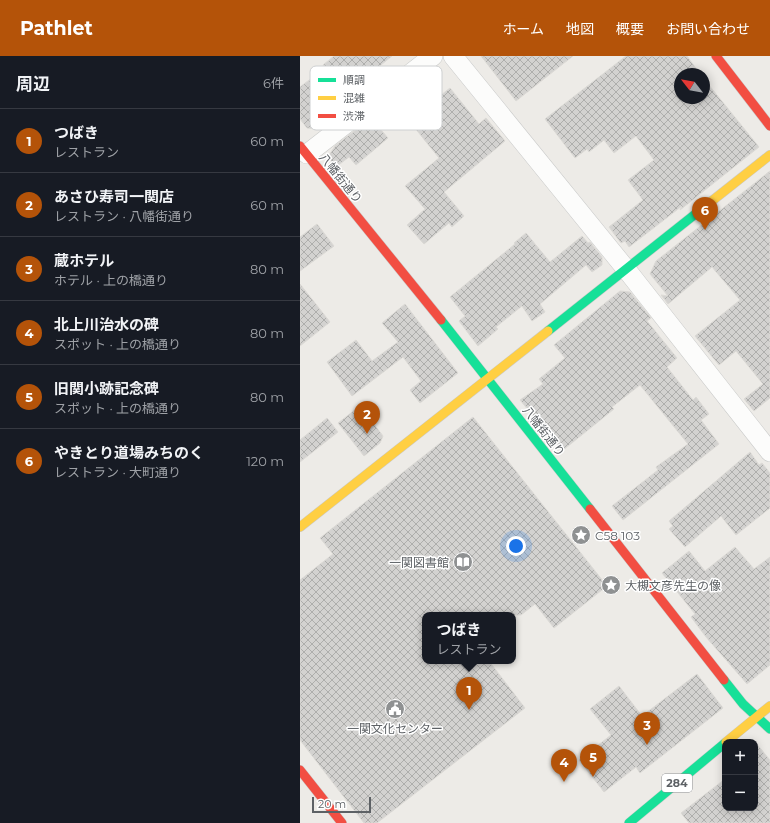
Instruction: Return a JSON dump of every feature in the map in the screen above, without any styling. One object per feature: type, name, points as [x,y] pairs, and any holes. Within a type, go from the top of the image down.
[{"type":"main road","points":[[716,56],[770,126]]},
{"type":"main road","name":"八幡街通り","points":[[303,150],[488,379],[743,704],[770,729]]},
{"type":"main road","points":[[300,527],[770,155]]},
{"type":"main road","name":"284","points":[[731,739],[770,706]]},
{"type":"main road","name":"284","points":[[629,823],[722,746]]},
{"type":"main road","points":[[300,770],[342,823]]},
{"type":"street","points":[[419,66],[433,56]]},
{"type":"street","points":[[453,56],[626,269],[770,452]]},
{"type":"street","points":[[303,150],[331,130]]},
{"type":"building","points":[[334,56],[392,56],[380,66],[323,65]]},
{"type":"building","points":[[481,56],[573,56],[516,101]]},
{"type":"building","points":[[626,56],[687,56],[696,68],[674,68],[674,104],[710,104],[710,86],[759,147],[680,210],[682,206],[629,247],[625,241],[621,243],[609,227],[643,200],[628,180],[654,160],[636,136],[614,153],[604,140],[589,152],[587,149],[575,158],[545,119]]},
{"type":"building","points":[[310,79],[310,128],[307,128],[300,119],[300,87]]},
{"type":"building","points":[[450,88],[479,124],[486,118],[505,141],[444,192],[464,216],[452,227],[449,223],[424,244],[407,225],[425,209],[405,186],[439,158],[416,130],[442,130],[442,94]]},
{"type":"building","points":[[356,130],[381,130],[388,138],[356,165],[349,157],[336,167],[328,157],[335,146]]},
{"type":"building","points":[[770,171],[770,398],[754,411],[744,399],[763,384],[736,351],[719,365],[695,336],[740,300],[712,267],[668,304],[661,295],[668,296],[650,274],[656,261]]},
{"type":"building","points":[[317,224],[334,246],[300,271],[300,237]]},
{"type":"building","points":[[526,233],[550,262],[582,236],[588,243],[590,242],[602,257],[602,265],[592,272],[586,265],[540,304],[545,312],[532,321],[522,306],[496,327],[498,329],[478,346],[459,321],[465,316],[450,297],[515,244],[514,243]]},
{"type":"building","points":[[300,284],[330,322],[300,346]]},
{"type":"building","points":[[620,291],[630,292],[651,318],[647,321],[677,358],[667,367],[693,400],[696,397],[709,414],[701,420],[719,444],[623,520],[612,506],[658,470],[656,467],[688,444],[640,385],[612,407],[614,409],[562,451],[520,400],[543,384],[539,379],[565,358],[554,345]]},
{"type":"building","points":[[405,304],[458,373],[420,403],[410,390],[421,381],[403,357],[352,396],[327,362],[356,340],[372,361],[398,342],[382,323]]},
{"type":"building","points":[[360,406],[383,436],[380,443],[364,456],[338,423]]},
{"type":"building","points":[[473,417],[607,586],[554,628],[535,604],[521,615],[516,615],[516,612],[422,612],[422,664],[491,664],[525,708],[377,823],[364,823],[300,740],[300,580],[333,554],[320,538]]},
{"type":"building","points":[[327,418],[338,432],[300,462],[300,440]]},
{"type":"building","points":[[750,452],[759,465],[762,463],[770,473],[770,508],[736,535],[721,516],[685,547],[669,529],[673,526],[669,521]]},
{"type":"building","points":[[735,547],[754,569],[770,557],[770,665],[747,684],[706,637],[691,617],[695,614],[662,573],[689,551],[705,571]]},
{"type":"building","points":[[697,674],[723,708],[640,773],[636,767],[604,792],[579,760],[611,735],[590,709],[619,686],[642,716]]},
{"type":"building","points":[[758,746],[770,760],[770,823],[689,823],[681,813],[722,781],[722,811],[758,811]]},
{"type":"traffic: fast","points":[[548,331],[708,204]]},
{"type":"traffic: fast","points":[[441,320],[590,509]]},
{"type":"traffic: fast","points":[[724,680],[743,704],[770,729]]},
{"type":"traffic: fast","points":[[629,823],[722,746]]},
{"type":"traffic: slow","points":[[708,204],[770,155]]},
{"type":"traffic: slow","points":[[300,527],[548,331]]},
{"type":"traffic: slow","points":[[730,739],[770,706]]},
{"type":"traffic: jam","points":[[716,56],[770,126]]},
{"type":"traffic: jam","points":[[300,146],[441,320]]},
{"type":"traffic: jam","points":[[590,509],[724,680]]},
{"type":"traffic: jam","points":[[300,770],[342,823]]},
{"type":"place","name":"やきとり道場みちのく","points":[[705,230]]},
{"type":"place","name":"あさひ寿司一関店","points":[[367,434]]},
{"type":"place","name":"C58 103","points":[[581,535]]},
{"type":"place","name":"一関図書館","points":[[463,562]]},
{"type":"place","name":"大槻文彦先生の像","points":[[611,585]]},
{"type":"place","name":"一関文化センター","points":[[395,709]]},
{"type":"place","name":"つばき","points":[[469,710]]},
{"type":"place","name":"蔵ホテル","points":[[647,745]]},
{"type":"place","name":"旧関小跡記念碑","points":[[593,777]]},
{"type":"place","name":"北上川治水の碑","points":[[564,782]]}]
